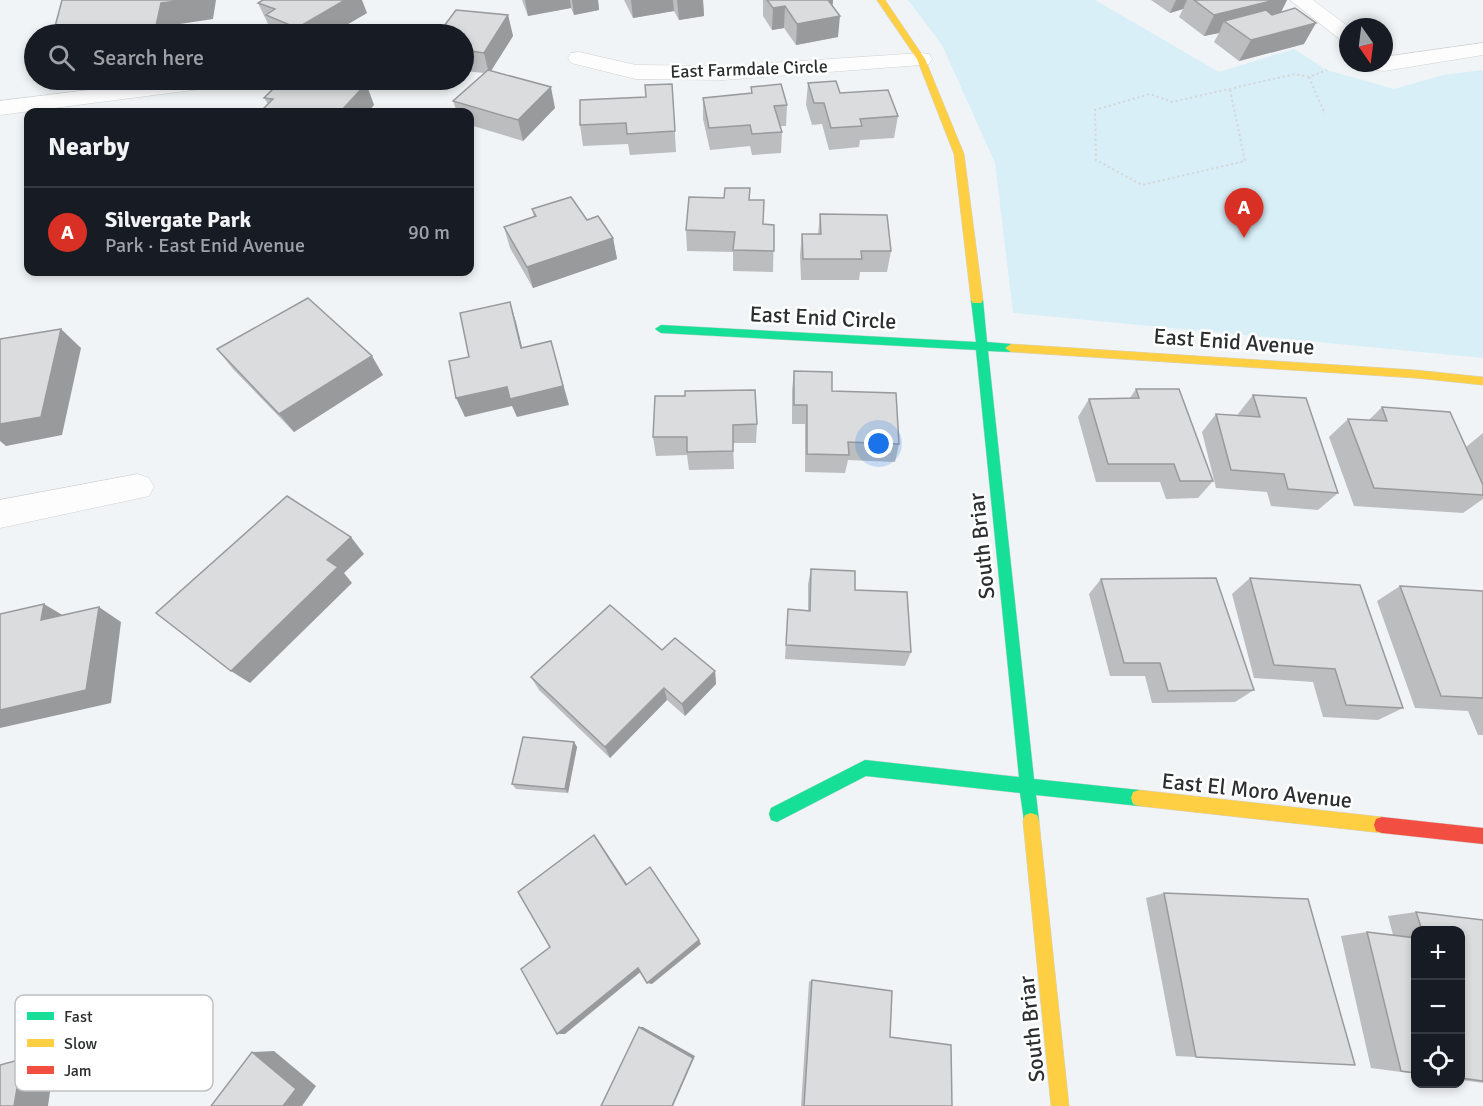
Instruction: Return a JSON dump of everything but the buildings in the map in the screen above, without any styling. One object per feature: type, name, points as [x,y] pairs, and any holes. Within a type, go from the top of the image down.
[{"type":"street","name":"South Briar","points":[[881,0],[921,59],[959,154],[982,346],[1060,1106]]},
{"type":"street","points":[[1300,0],[1339,29]]},
{"type":"street","points":[[1393,62],[1483,49]]},
{"type":"street","name":"East Farmdale Circle","points":[[579,58],[636,72],[723,73],[921,59]]},
{"type":"street","points":[[0,108],[139,90]]},
{"type":"street","name":"East Enid Circle","points":[[661,329],[982,346]]},
{"type":"street","name":"East Enid Avenue","points":[[982,346],[1415,374],[1483,381]]},
{"type":"street","points":[[0,514],[138,487]]},
{"type":"street","name":"East El Moro Avenue","points":[[777,814],[865,768],[1483,836]]},
{"type":"path","points":[[1230,90],[1245,161],[1142,185],[1096,160],[1095,110],[1150,94],[1172,102],[1295,74],[1309,77],[1327,70]]},
{"type":"path","points":[[1309,77],[1325,114]]},
{"type":"shaded area","points":[[908,0],[1095,0],[1219,72],[1294,49],[1327,70],[1394,89],[1443,75],[1483,70],[1483,358],[1013,313],[995,163],[942,45]]},
{"type":"traffic: fast","points":[[977,300],[1031,821]]},
{"type":"traffic: fast","points":[[661,329],[1011,348]]},
{"type":"traffic: fast","points":[[777,814],[865,768],[1139,798]]},
{"type":"traffic: slow","points":[[881,0],[921,59],[959,154],[977,300]]},
{"type":"traffic: slow","points":[[1011,348],[1415,374],[1483,381]]},
{"type":"traffic: slow","points":[[1139,798],[1382,825]]},
{"type":"traffic: slow","points":[[1031,821],[1060,1106]]},
{"type":"traffic: jam","points":[[1382,825],[1483,836]]},
{"type":"place","name":"Silvergate Park","points":[[1244,238]]}]
